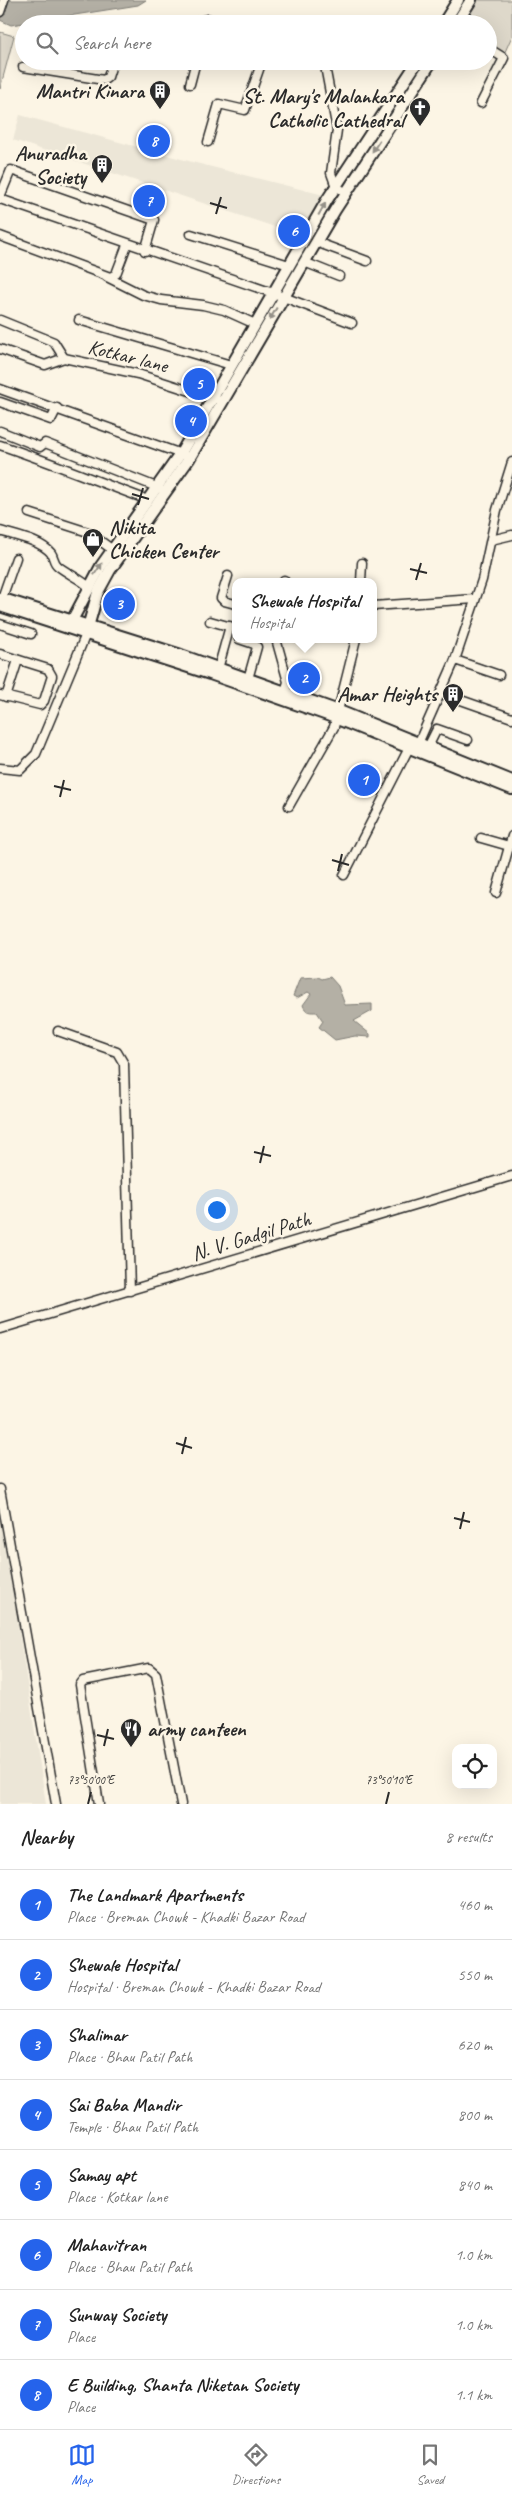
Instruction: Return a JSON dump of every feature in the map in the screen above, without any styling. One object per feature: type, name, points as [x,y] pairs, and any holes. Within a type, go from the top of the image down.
[{"type":"main road","points":[[450,15],[458,0]]},
{"type":"main road","points":[[462,15],[471,0]]},
{"type":"main road","points":[[186,456],[213,397],[254,324],[336,187],[412,70]]},
{"type":"main road","points":[[69,624],[88,586],[116,553],[144,515],[223,402],[346,192],[426,70]]},
{"type":"main road","points":[[144,515],[148,500],[162,490]]},
{"type":"main road","points":[[87,630],[98,592],[116,553]]},
{"type":"main road","points":[[1,601],[338,715]]},
{"type":"main road","points":[[87,630],[218,669],[285,692],[418,747],[512,781]]},
{"type":"main road","points":[[418,747],[512,789]]},
{"type":"street","points":[[0,12],[4,0]]},
{"type":"street","points":[[481,104],[504,58],[497,54]]},
{"type":"street","points":[[42,70],[104,80],[108,77],[110,70]]},
{"type":"street","points":[[190,84],[194,70]]},
{"type":"street","points":[[208,142],[219,104],[245,110],[259,70]]},
{"type":"street","points":[[326,70],[337,130],[331,173],[336,187],[346,192]]},
{"type":"street","points":[[145,251],[154,220],[11,170],[0,198],[145,251],[273,293],[352,323]]},
{"type":"street","points":[[191,234],[289,265]]},
{"type":"street","points":[[0,236],[107,277],[142,296],[224,310],[254,324]]},
{"type":"street","points":[[316,242],[366,261]]},
{"type":"street","points":[[107,277],[113,277],[116,274],[127,244]]},
{"type":"street","points":[[304,262],[339,276]]},
{"type":"street","name":"Kotkar lane","points":[[0,320],[54,342],[64,358]]},
{"type":"street","points":[[79,320],[231,365]]},
{"type":"street","name":"Kotkar lane","points":[[0,349],[46,366],[64,358],[138,374],[213,397],[223,402]]},
{"type":"street","points":[[0,390],[57,408],[186,456]]},
{"type":"street","points":[[0,402],[52,420],[57,408]]},
{"type":"street","points":[[0,431],[40,448],[45,443],[162,490]]},
{"type":"street","points":[[0,445],[57,464],[80,475],[148,500]]},
{"type":"street","points":[[344,875],[418,747],[455,660],[482,580],[497,510],[512,462]]},
{"type":"street","points":[[29,513],[88,532],[116,553]]},
{"type":"street","points":[[0,530],[39,544],[51,553],[58,566],[78,577],[88,586]]},
{"type":"street","points":[[491,540],[512,535]]},
{"type":"street","points":[[1,601],[16,558]]},
{"type":"street","points":[[361,578],[362,563]]},
{"type":"street","points":[[228,576],[221,598],[232,603]]},
{"type":"street","points":[[377,606],[475,599]]},
{"type":"street","points":[[210,621],[232,627],[231,637],[218,669]]},
{"type":"street","points":[[0,624],[31,634]]},
{"type":"street","points":[[0,768],[20,770],[36,754],[87,630]]},
{"type":"street","points":[[248,679],[257,647],[251,643]]},
{"type":"street","points":[[277,643],[288,682],[285,692]]},
{"type":"street","points":[[289,806],[338,715],[355,643]]},
{"type":"street","points":[[0,654],[18,660],[48,670],[52,679],[44,701],[40,705],[3,696],[18,660]]},
{"type":"street","points":[[455,660],[499,675]]},
{"type":"street","points":[[441,693],[512,718]]},
{"type":"street","points":[[418,747],[437,729],[468,740]]},
{"type":"street","points":[[481,838],[511,841],[496,893]]},
{"type":"street","points":[[58,1031],[117,1052],[124,1064],[130,1291]]},
{"type":"street","name":"N. V. Gadgil Path","points":[[0,1329],[512,1176]]},
{"type":"street","points":[[0,1489],[56,1804]]},
{"type":"street","points":[[99,1804],[80,1685],[83,1681],[149,1668],[156,1674],[180,1804]]},
{"type":"shaded area","points":[[0,0],[146,0],[138,5],[74,15],[15,15],[15,24],[11,25],[0,20]]},
{"type":"shaded area","points":[[475,0],[512,0],[512,36],[504,54],[497,50],[497,15],[466,15]]},
{"type":"shaded area","points":[[0,32],[14,36],[0,89]]},
{"type":"shaded area","points":[[20,115],[196,163],[324,195],[302,236],[13,140]]},
{"type":"shaded area","points":[[318,977],[322,979],[330,977],[338,986],[345,1005],[372,1004],[372,1011],[354,1021],[370,1034],[370,1037],[355,1036],[335,1040],[319,1027],[323,1021],[317,1012],[307,1011],[303,1005],[311,994],[308,992],[297,998],[293,996],[300,978]]},
{"type":"shaded area","points":[[0,1509],[46,1804],[0,1804]]},
{"type":"place","name":"Mantri Kinara","points":[[160,110]]},
{"type":"place","name":"St. Mary's Malankara Catholic Cathedral","points":[[420,127]]},
{"type":"place","name":"E Building, Shanta Niketan Society","points":[[154,141]]},
{"type":"place","name":"Anuradha Society","points":[[102,184]]},
{"type":"place","name":"Sunway Society","points":[[149,201]]},
{"type":"place","name":"Mahavitran","points":[[294,231]]},
{"type":"place","name":"Samay apt","points":[[199,384]]},
{"type":"place","name":"Sai Baba Mandir","points":[[191,421]]},
{"type":"place","name":"Nikita Chicken Center","points":[[93,558]]},
{"type":"place","name":"Shalimar","points":[[119,604]]},
{"type":"place","name":"Shewale Hospital","points":[[304,678]]},
{"type":"place","name":"Amar Heights","points":[[453,713]]},
{"type":"place","name":"The Landmark Apartments","points":[[364,780]]},
{"type":"place","name":"army canteen","points":[[131,1748]]}]
